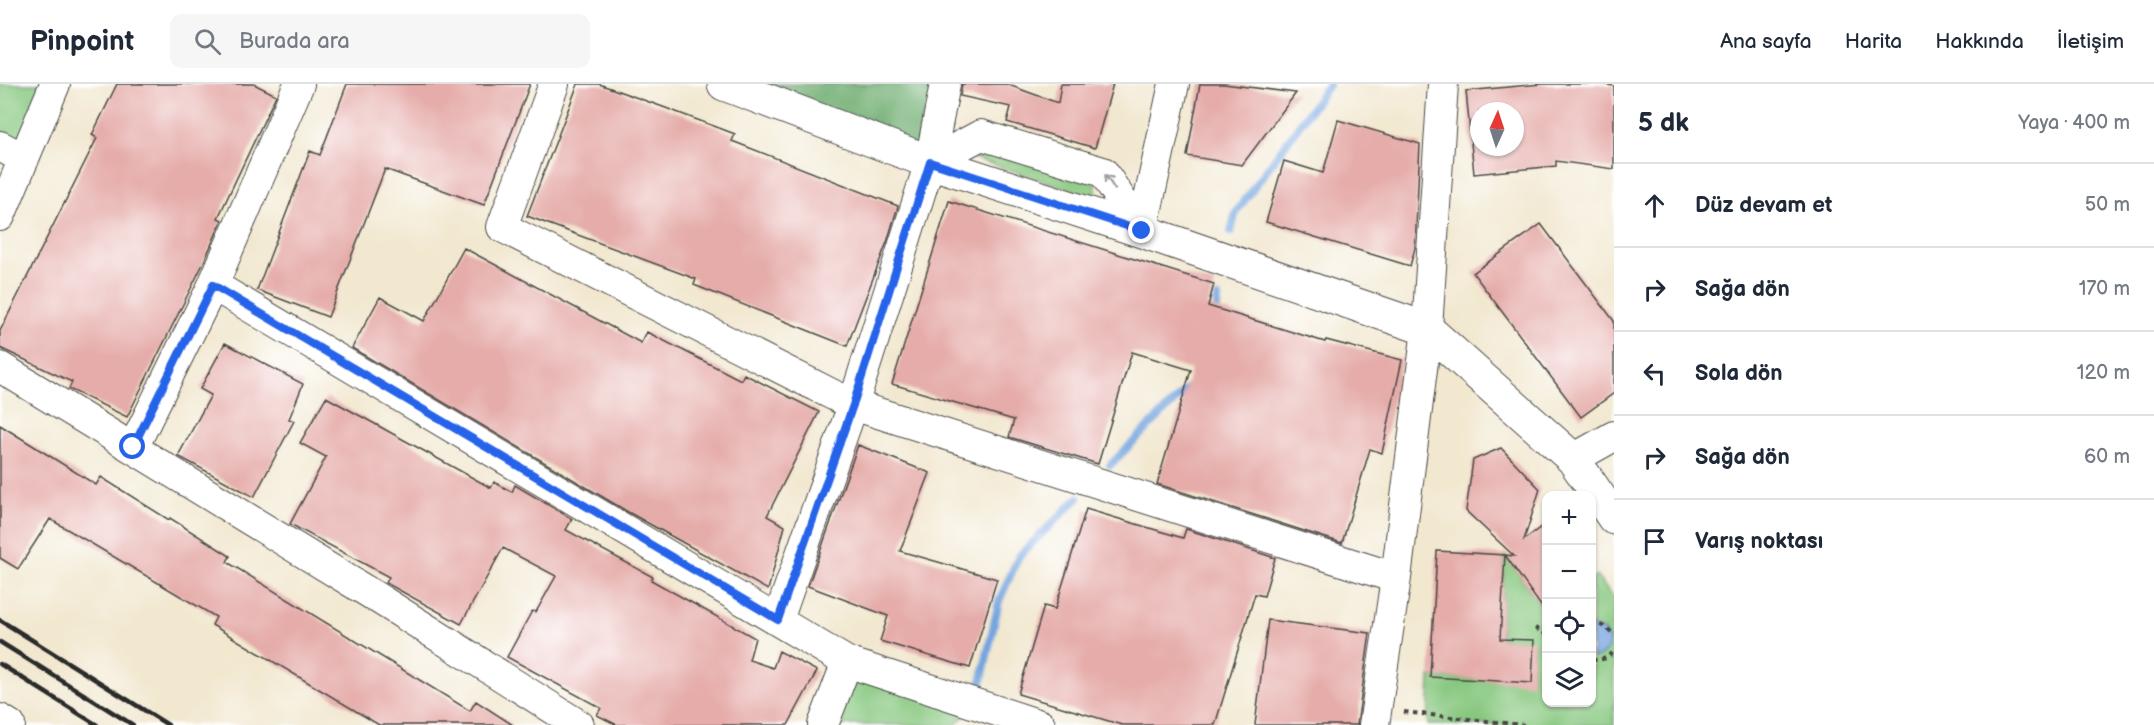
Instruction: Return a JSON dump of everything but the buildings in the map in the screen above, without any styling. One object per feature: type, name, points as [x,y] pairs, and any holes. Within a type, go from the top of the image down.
[{"type":"main road","points":[[724,84],[930,162],[1142,231],[1427,329],[1574,459],[1614,518]]},
{"type":"street","points":[[0,216],[12,152],[55,84]]},
{"type":"street","points":[[133,447],[213,285],[299,84]]},
{"type":"street","points":[[554,84],[502,227],[853,405],[1396,578]]},
{"type":"street","points":[[778,620],[853,405],[930,162],[945,84]]},
{"type":"street","points":[[1142,231],[1174,84]]},
{"type":"street","points":[[1376,717],[1427,329],[1443,84]]},
{"type":"street","points":[[930,162],[981,135],[1103,172],[1142,231]]},
{"type":"street","points":[[213,285],[847,662],[1040,725]]},
{"type":"street","points":[[0,367],[376,597],[579,725]]},
{"type":"street","points":[[1574,459],[1614,436]]},
{"type":"street","points":[[823,725],[847,662]]},
{"type":"street","points":[[0,719],[10,725]]},
{"type":"path","points":[[1596,623],[1607,628],[1614,635]]},
{"type":"path","points":[[1535,628],[1542,632]]},
{"type":"path","points":[[1596,660],[1614,651]]},
{"type":"path","points":[[1376,717],[1524,725]]},
{"type":"green space","points":[[0,84],[55,84],[24,159],[0,146]]},
{"type":"green space","points":[[724,84],[945,84],[930,162]]},
{"type":"green space","points":[[985,151],[1095,182],[1097,198],[973,158]]},
{"type":"green space","points":[[1505,555],[1542,607],[1542,707],[1596,707],[1596,576],[1614,598],[1614,725],[1428,725],[1430,677],[1532,682],[1534,641],[1500,639]]},
{"type":"green space","points":[[850,672],[966,714],[955,725],[830,725]]},
{"type":"water","points":[[1596,628],[1603,630],[1609,639],[1608,649],[1596,657]]},
{"type":"waterway","points":[[1231,231],[1236,212],[1329,84]]},
{"type":"waterway","points":[[1216,318],[1218,298]]},
{"type":"waterway","points":[[1110,465],[1192,384]]},
{"type":"waterway","points":[[981,683],[999,601],[1019,556],[1078,498]]},
{"type":"railway","points":[[0,620],[168,725]]},
{"type":"railway","points":[[0,642],[133,725]]},
{"type":"railway","points":[[0,664],[97,725]]},
{"type":"route","points":[[133,447],[213,285],[778,620],[853,405],[930,162],[1142,231]]}]
